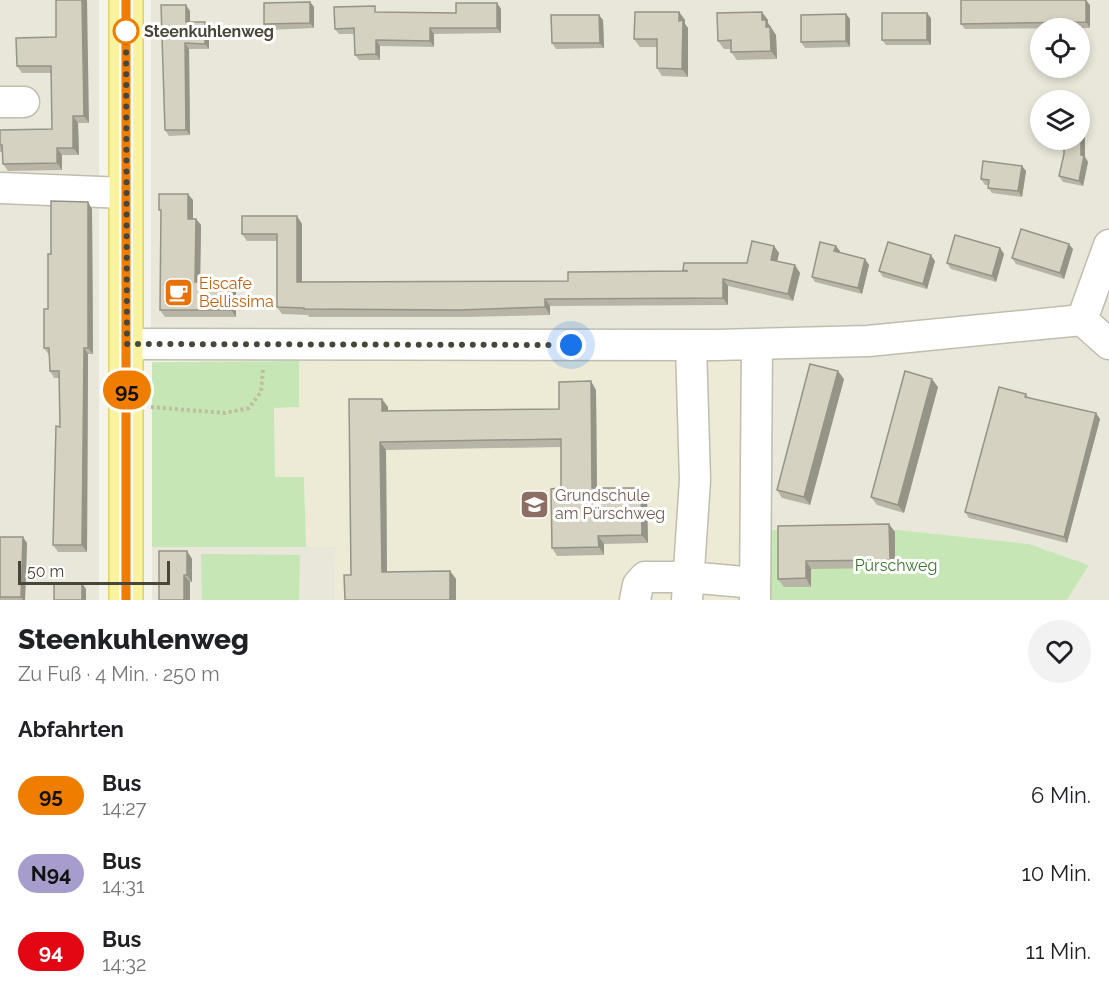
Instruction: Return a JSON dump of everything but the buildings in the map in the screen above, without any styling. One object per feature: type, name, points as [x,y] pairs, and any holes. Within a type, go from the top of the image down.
[{"type":"main road","points":[[126,0],[126,600]]},
{"type":"street","points":[[0,175],[0,188],[126,193]]},
{"type":"street","points":[[1082,320],[1109,245]]},
{"type":"street","points":[[127,344],[757,344],[868,341],[1082,320],[1109,344]]},
{"type":"street","points":[[635,600],[638,585],[645,577],[688,588],[755,592],[757,344]]},
{"type":"street","points":[[688,588],[695,480],[691,345]]},
{"type":"path","points":[[127,404],[225,413],[249,408],[261,392],[264,375],[260,345]]},
{"type":"shaded area","points":[[0,0],[99,0],[99,600],[0,600]]},
{"type":"shaded area","points":[[151,0],[1109,0],[1109,600],[1067,600],[1089,565],[1029,544],[899,530],[763,530],[761,328],[469,331],[151,328]]},
{"type":"shaded area","name":"Grundschule am Pürschweg","points":[[763,360],[763,600],[335,600],[336,547],[306,547],[304,477],[275,477],[274,408],[299,407],[299,361]]},
{"type":"shaded area","points":[[152,547],[336,547],[335,600],[152,600]]},
{"type":"green space","points":[[299,361],[299,407],[274,408],[275,477],[304,477],[306,547],[152,547],[152,362]]},
{"type":"green space","name":"Pürschweg","points":[[763,530],[899,530],[1029,544],[1089,565],[1067,600],[763,600]]},
{"type":"green space","points":[[201,554],[300,555],[299,600],[202,600]]},
{"type":"bus line","name":"95","points":[[126,0],[126,600]]},
{"type":"place","name":"Steenkuhlenweg","points":[[126,31]]},
{"type":"place","name":"Eiscafe Bellissima","points":[[178,292]]},
{"type":"place","name":"Grundschule am Pürschweg","points":[[534,504]]},
{"type":"route","points":[[126,31],[127,344],[571,345]]}]
